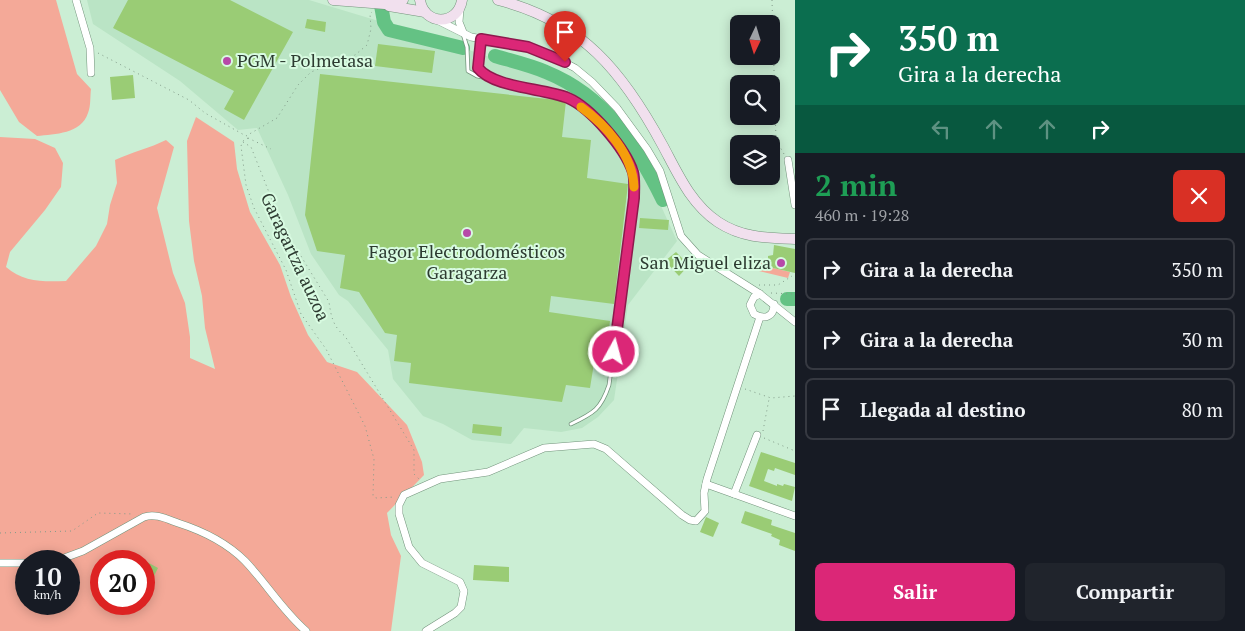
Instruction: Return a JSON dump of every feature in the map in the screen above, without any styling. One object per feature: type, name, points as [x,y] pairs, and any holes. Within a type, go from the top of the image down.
[{"type":"main road","points":[[333,0],[371,8],[403,0]]},
{"type":"main road","points":[[420,0],[425,12]]},
{"type":"main road","points":[[498,0],[525,7],[563,25],[594,50],[633,96],[695,202],[718,222],[742,234],[761,238],[795,239]]},
{"type":"main road","points":[[385,4],[425,12],[437,20],[449,19],[463,3]]},
{"type":"street","points":[[76,0],[90,48],[91,73]]},
{"type":"street","points":[[463,3],[459,22],[463,32]]},
{"type":"street","points":[[437,20],[481,39],[528,47],[554,57],[575,68],[592,82],[617,108],[647,149],[660,171],[681,236],[698,255],[760,294],[795,322]]},
{"type":"street","points":[[788,160],[795,205]]},
{"type":"street","points":[[760,294],[754,297],[750,308],[752,312],[760,317],[771,315],[774,304]]},
{"type":"street","points":[[426,631],[455,613],[461,607],[464,591],[460,582],[422,563],[409,547],[399,514],[399,505],[404,495],[424,485],[455,475],[482,474],[544,448],[594,444],[606,449],[690,520],[696,521],[705,511],[704,493],[706,484],[760,317]]},
{"type":"street","points":[[734,494],[757,435]]},
{"type":"street","points":[[706,484],[795,516]]},
{"type":"street","points":[[80,552],[147,516],[160,517],[182,524],[202,531],[224,544],[244,560],[282,607],[306,631]]},
{"type":"street","points":[[0,563],[15,563]]},
{"type":"lane","points":[[463,32],[467,47],[468,71],[477,76],[569,98],[587,111],[607,131],[623,151],[634,173],[634,198],[609,385],[603,403],[587,416],[571,424]]},
{"type":"lane","points":[[481,39],[478,68],[490,78]]},
{"type":"path","points":[[772,0],[776,140],[788,160]]},
{"type":"path","points":[[371,8],[371,29],[367,45],[355,55],[311,72],[298,86],[277,118],[243,141],[251,147],[282,225],[329,302],[330,315],[336,329],[345,336],[414,450],[414,474],[424,485]]},
{"type":"path","points":[[97,56],[102,54],[189,100],[205,113],[271,149]]},
{"type":"path","name":"Garagartza auzoa","points":[[243,141],[241,146],[243,168],[252,203],[280,256],[301,314],[326,349],[365,426],[374,459],[373,496],[383,498],[404,495]]},
{"type":"path","points":[[756,285],[778,285],[792,276]]},
{"type":"path","points":[[739,386],[769,397],[795,396]]},
{"type":"path","points":[[769,397],[763,437],[767,441],[795,450]]},
{"type":"path","points":[[0,534],[72,531],[98,513],[147,516]]},
{"type":"shaded area","points":[[0,0],[56,0],[77,74],[91,89],[88,113],[85,120],[74,129],[67,132],[37,136],[19,122],[0,90]]},
{"type":"shaded area","points":[[87,0],[309,0],[425,35],[519,67],[581,94],[625,140],[651,184],[677,241],[628,305],[614,400],[598,417],[582,428],[561,432],[524,428],[511,444],[472,440],[443,424],[423,416],[393,379],[388,350],[348,301],[339,295],[311,254],[288,195],[257,128],[238,130],[180,81],[93,24]]},
{"type":"shaded area","points":[[196,117],[234,142],[237,169],[250,212],[280,265],[291,297],[308,335],[327,362],[357,372],[407,425],[422,462],[424,475],[387,513],[391,535],[401,556],[391,631],[0,631],[0,137],[35,139],[55,148],[63,163],[61,187],[45,210],[10,252],[6,267],[19,276],[41,281],[66,281],[96,246],[107,224],[110,205],[117,183],[115,160],[166,140],[174,147],[157,208],[173,273],[185,303],[190,337],[190,358],[215,369],[205,328],[202,296],[194,261],[189,221],[187,141]]},
{"type":"shaded area","points":[[758,259],[768,261],[768,264],[773,268],[790,272],[788,278],[755,270]]},
{"type":"building","name":"PGM - Polmetasa","points":[[128,0],[230,0],[293,32],[244,120],[224,109],[234,91],[113,28]]},
{"type":"building","points":[[307,19],[326,22],[325,32],[305,28]]},
{"type":"building","points":[[378,44],[435,51],[432,73],[375,66]]},
{"type":"building","name":"Fagor Electrodomésticos Garagarza","points":[[320,74],[566,101],[562,137],[591,140],[587,178],[628,184],[614,304],[551,296],[549,312],[610,321],[605,357],[595,357],[590,388],[566,385],[562,402],[409,383],[411,363],[394,361],[397,335],[385,333],[359,292],[340,288],[345,255],[317,251],[305,215]]},
{"type":"building","points":[[133,75],[135,98],[112,100],[110,77]]},
{"type":"building","points":[[640,218],[669,220],[668,230],[639,228]]},
{"type":"building","name":"San Miguel eliza","points":[[774,245],[795,249],[795,273],[773,268],[768,264],[768,256],[773,255]]},
{"type":"building","points":[[676,252],[689,265],[679,276],[665,261]]},
{"type":"building","points":[[473,424],[502,427],[501,436],[472,433]]},
{"type":"building","points":[[761,452],[795,463],[795,475],[775,468],[774,471],[768,469],[764,481],[777,486],[777,484],[783,486],[784,484],[795,487],[792,501],[749,486]]},
{"type":"building","points":[[745,511],[772,520],[771,525],[795,533],[795,551],[779,545],[780,540],[771,536],[772,534],[741,523]]},
{"type":"building","points":[[706,517],[719,523],[713,537],[700,532]]},
{"type":"building","points":[[474,565],[509,567],[509,582],[473,580]]},
{"type":"waterway","points":[[380,0],[384,22],[389,30],[463,48]]},
{"type":"waterway","points":[[495,56],[546,72],[567,82],[586,95],[617,124],[630,141],[663,200]]},
{"type":"waterway","points":[[787,299],[795,299]]},
{"type":"slow traffic","points":[[581,107],[607,131],[623,151],[634,173],[634,187]]},
{"type":"place","name":"PGM - Polmetasa","points":[[227,61]]},
{"type":"place","name":"Fagor Electrodomésticos Garagarza","points":[[467,233]]},
{"type":"place","name":"San Miguel eliza","points":[[781,263]]},
{"type":"route","points":[[565,62],[528,47],[481,39],[478,68],[490,78],[569,98],[587,111],[607,131],[623,151],[634,173],[634,198],[614,352]]}]
